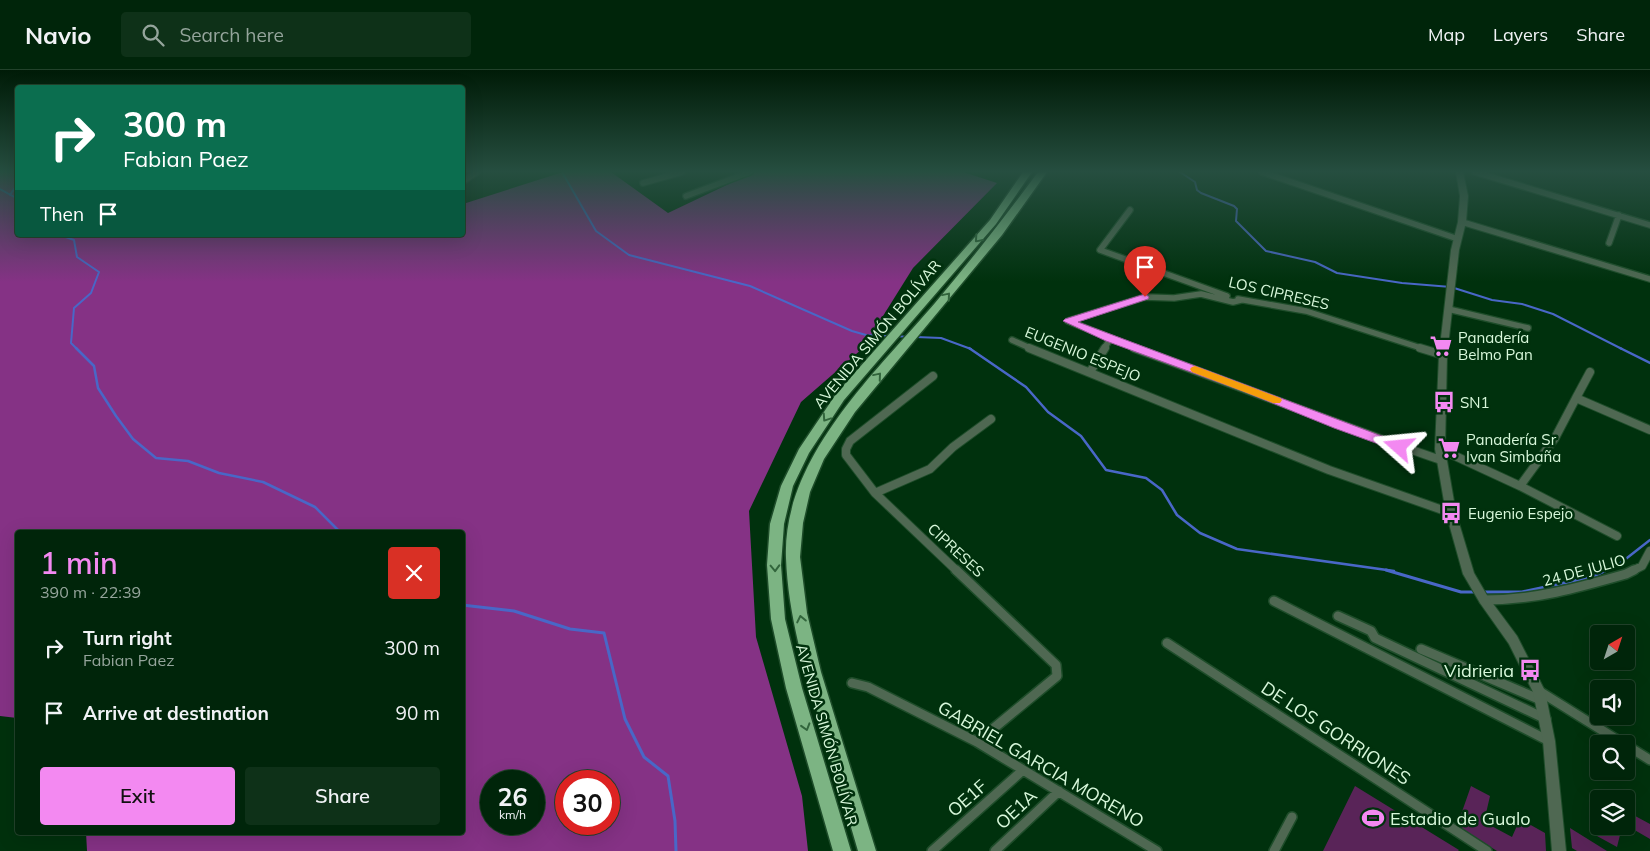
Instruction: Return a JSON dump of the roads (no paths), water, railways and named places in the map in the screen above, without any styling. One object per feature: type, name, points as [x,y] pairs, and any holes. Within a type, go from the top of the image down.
[{"type":"highway","name":"AVENIDA SIMÓN BOLÍVAR","points":[[867,851],[813,672],[800,613],[794,558],[796,532],[804,492],[818,458],[851,408],[903,336],[1002,208]]},
{"type":"highway","name":"AVENIDA SIMÓN BOLÍVAR","points":[[842,851],[794,688],[778,619],[774,565],[777,524],[787,486],[794,467],[840,397],[903,336],[999,234],[1017,208]]},
{"type":"street","points":[[1369,208],[1458,239]]},
{"type":"street","points":[[1463,208],[1450,288],[1443,355],[1440,454],[1451,512],[1464,559],[1480,594],[1513,640],[1540,696],[1549,741],[1559,851]]},
{"type":"street","points":[[1597,208],[1650,225]]},
{"type":"street","name":"LOS CIPRESES","points":[[1130,210],[1100,250],[1241,300],[1306,311],[1443,355]]},
{"type":"street","points":[[1609,243],[1619,215]]},
{"type":"street","points":[[1462,222],[1650,279]]},
{"type":"street","points":[[1241,300],[1233,302],[1201,294],[1174,298],[1145,297],[1068,321],[1374,438],[1440,454],[1520,486],[1617,536]]},
{"type":"street","points":[[1448,309],[1528,328]]},
{"type":"street","points":[[1090,372],[1110,338]]},
{"type":"street","name":"EUGENIO ESPEJO","points":[[1012,340],[1073,367],[1090,372],[1329,470],[1451,512]]},
{"type":"street","points":[[1520,486],[1555,438],[1590,372]]},
{"type":"street","name":"CIPRESES","points":[[933,376],[847,445],[846,455],[875,493],[1056,665],[1057,676],[977,742]]},
{"type":"street","points":[[1576,398],[1650,430]]},
{"type":"street","points":[[875,493],[930,469],[953,447],[991,419]]},
{"type":"street","name":"24 DE JULIO","points":[[1480,594],[1505,600],[1554,594],[1626,574],[1642,566],[1650,551]]},
{"type":"street","points":[[1274,601],[1549,741]]},
{"type":"street","points":[[1338,616],[1371,631],[1375,638],[1546,719]]},
{"type":"street","name":"DE LOS GORRIONES","points":[[1168,643],[1487,851]]},
{"type":"street","points":[[1420,649],[1540,696],[1609,735]]},
{"type":"street","name":"GABRIEL GARCIA MORENO","points":[[852,683],[868,688],[977,742],[1157,851]]},
{"type":"street","points":[[1635,750],[1650,760]]},
{"type":"street","name":"OE1F","points":[[932,851],[1024,770]]},
{"type":"street","name":"OE1A","points":[[995,851],[1059,791]]},
{"type":"street","points":[[1274,851],[1292,817]]},
{"type":"waterway","points":[[583,208],[596,231],[629,255],[750,286],[852,331],[866,335],[890,336]]},
{"type":"waterway","points":[[1236,208],[1236,221],[1266,251],[1315,262],[1337,273],[1402,283],[1451,287],[1492,300],[1522,304],[1553,314],[1622,349]]},
{"type":"waterway","points":[[66,237],[74,240],[77,257],[99,272],[91,293],[74,308],[71,343],[94,366],[98,388],[133,439],[156,458],[188,461],[219,473],[263,482],[315,507],[338,530]]},
{"type":"waterway","points":[[896,336],[908,337]]},
{"type":"waterway","points":[[916,337],[941,338],[970,349]]},
{"type":"waterway","points":[[970,349],[1026,387],[1048,412],[1081,436],[1106,470],[1146,478],[1162,490],[1177,515],[1200,533],[1237,549],[1394,571]]},
{"type":"waterway","points":[[1622,349],[1650,363]]},
{"type":"waterway","points":[[1605,571],[1618,565],[1650,540]]},
{"type":"waterway","points":[[1386,570],[1461,592],[1475,592]]},
{"type":"waterway","points":[[1483,592],[1522,592],[1592,577],[1607,570]]},
{"type":"waterway","points":[[465,605],[514,611],[570,629],[604,633],[625,719],[644,757],[668,776],[675,821],[676,851]]},
{"type":"place","name":"Panadería Belmo Pan","points":[[1441,346]]},
{"type":"place","name":"SN1","points":[[1444,402]]},
{"type":"place","name":"Panadería Sr Ivan Simbaña","points":[[1449,448]]},
{"type":"place","name":"Eugenio Espejo","points":[[1451,513]]},
{"type":"place","name":"Vidrieria","points":[[1530,670]]},
{"type":"place","name":"Estadio de Gualo","points":[[1373,818]]}]
